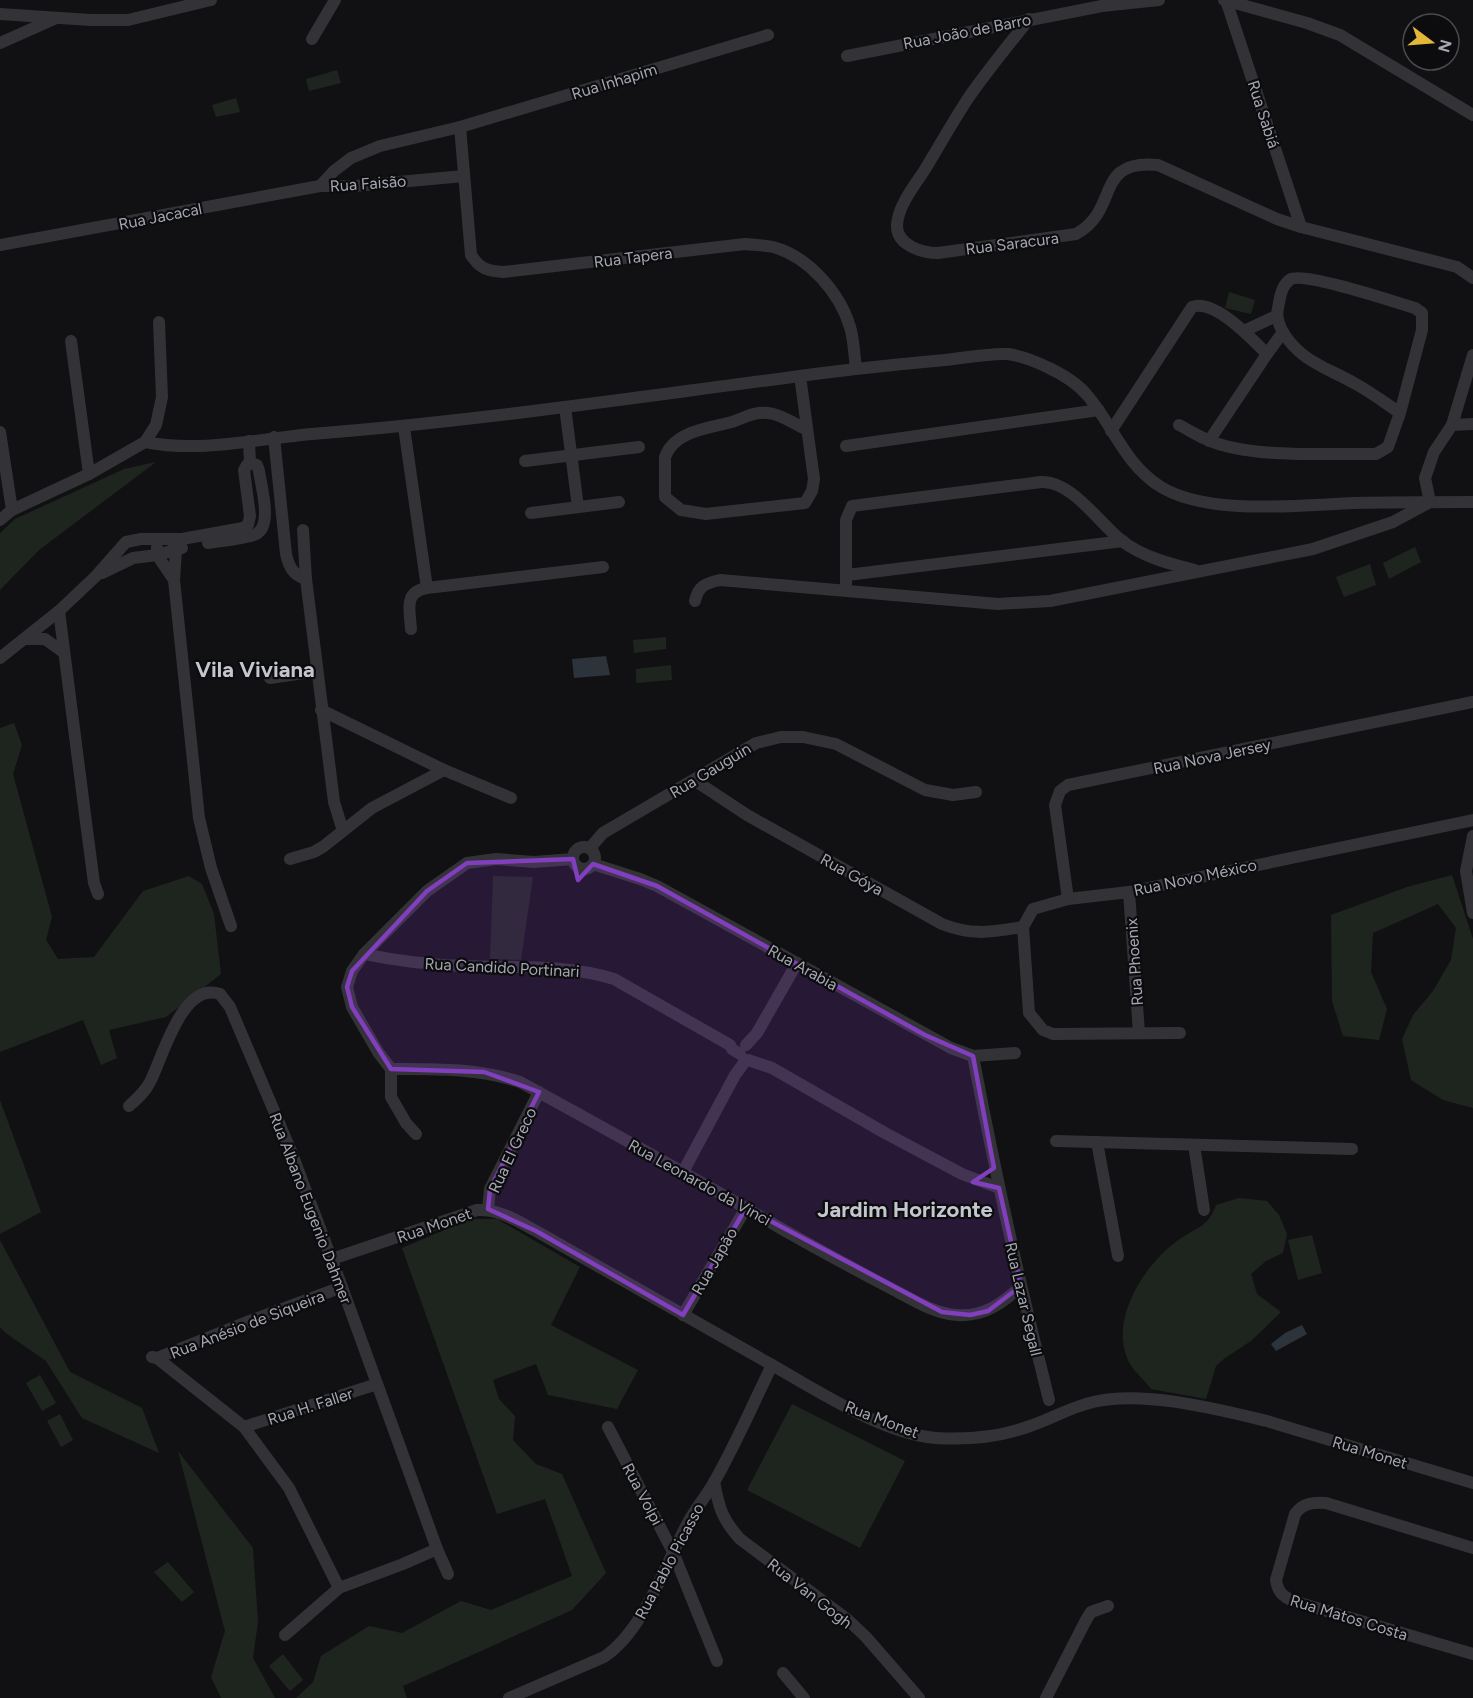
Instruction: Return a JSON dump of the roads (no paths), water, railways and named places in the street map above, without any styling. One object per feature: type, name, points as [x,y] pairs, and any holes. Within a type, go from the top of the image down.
[{"type":"street","points":[[0,14],[128,20],[211,0]]},
{"type":"street","points":[[312,39],[335,0]]},
{"type":"street","name":"Rua João de Barro","points":[[847,56],[1029,19],[1102,6],[1159,0]]},
{"type":"street","points":[[1225,0],[1340,35],[1473,115]]},
{"type":"street","name":"Rua Sabiá","points":[[1225,0],[1301,227]]},
{"type":"street","points":[[0,43],[55,18]]},
{"type":"street","name":"Rua Saracura","points":[[1029,19],[968,99],[909,195],[899,216],[897,227],[900,236],[909,245],[919,250],[938,253],[1076,234],[1094,221],[1112,182],[1120,172],[1129,166],[1143,163],[1158,165],[1277,219],[1457,267],[1473,278]]},
{"type":"street","name":"Rua Inhapim","points":[[460,127],[768,35]]},
{"type":"street","name":"Rua Tapera","points":[[460,127],[471,255],[477,265],[487,271],[503,272],[745,244],[774,247],[797,258],[818,273],[839,299],[851,328],[856,368]]},
{"type":"street","name":"Rua Faisão","points":[[320,186],[334,171],[365,151],[460,127]]},
{"type":"street","name":"Rua Faisão","points":[[320,186],[355,186],[464,176]]},
{"type":"street","name":"Rua Jacacal","points":[[0,245],[320,186]]},
{"type":"street","points":[[1179,425],[1209,441],[1261,452],[1376,454],[1388,447],[1400,413],[1422,330],[1422,313],[1415,308],[1320,281],[1298,278],[1291,279],[1282,288],[1276,316],[1283,332],[1301,353],[1320,367],[1354,383],[1400,413]]},
{"type":"street","points":[[1111,431],[1192,308],[1200,305],[1208,307],[1244,331],[1267,354]]},
{"type":"street","points":[[1244,331],[1276,316]]},
{"type":"street","points":[[0,520],[12,510],[89,474],[145,442],[156,425],[162,397],[159,322]]},
{"type":"street","points":[[1209,441],[1283,332]]},
{"type":"street","points":[[71,341],[89,474]]},
{"type":"street","points":[[145,442],[192,446],[404,427],[856,368],[1006,354],[1041,364],[1057,372],[1085,392],[1099,410],[1126,455],[1160,486],[1179,496],[1245,506],[1473,502]]},
{"type":"street","points":[[1430,502],[1425,478],[1434,452],[1452,425],[1473,355]]},
{"type":"street","points":[[800,376],[814,478],[812,491],[805,503],[706,514],[681,510],[665,497],[664,465],[667,451],[670,446],[699,429],[764,412],[777,415],[806,429]]},
{"type":"street","points":[[565,407],[578,507]]},
{"type":"street","points":[[846,446],[1099,410]]},
{"type":"street","points":[[1452,425],[1473,424]]},
{"type":"street","points":[[404,427],[427,588]]},
{"type":"street","points":[[0,432],[12,510]]},
{"type":"street","points":[[274,437],[288,564],[297,577],[306,579]]},
{"type":"street","points":[[249,441],[250,464]]},
{"type":"street","points":[[525,461],[639,447]]},
{"type":"street","points":[[0,658],[59,611],[96,576],[126,542],[141,539],[158,540],[174,545],[256,534],[263,529],[265,517],[257,465],[254,463],[247,465],[244,470],[250,516],[248,525],[174,545],[157,555],[140,556],[96,576]]},
{"type":"street","points":[[245,479],[260,477]]},
{"type":"street","points":[[846,590],[846,520],[852,506],[1050,482],[1063,487],[1123,541],[1161,561],[1200,572]]},
{"type":"street","points":[[531,513],[619,502]]},
{"type":"street","points":[[695,601],[697,591],[702,586],[720,580],[998,604],[1062,599],[1313,549],[1393,522],[1430,502]]},
{"type":"street","points":[[303,530],[306,579],[321,710],[337,818],[344,831]]},
{"type":"street","points":[[158,540],[157,555],[174,579]]},
{"type":"street","points":[[847,575],[1123,541]]},
{"type":"street","points":[[125,562],[123,557],[126,542]]},
{"type":"street","points":[[174,545],[174,579],[200,818],[211,868],[231,926]]},
{"type":"street","points":[[411,629],[409,602],[413,593],[418,589],[603,567]]},
{"type":"street","points":[[59,611],[94,883],[98,894]]},
{"type":"street","points":[[26,639],[45,639],[63,652]]},
{"type":"street","points":[[270,678],[317,671]]},
{"type":"street","name":"Rua Nova Jersey","points":[[1068,899],[1055,805],[1060,791],[1068,785],[1473,702]]},
{"type":"street","points":[[321,710],[444,770],[511,798]]},
{"type":"street","name":"Rua Gauguin","points":[[590,848],[603,834],[756,743],[781,737],[803,737],[836,744],[925,790],[942,794],[976,792]]},
{"type":"street","points":[[290,859],[314,852],[372,808],[444,770]]},
{"type":"street","name":"Rua Góya","points":[[694,780],[747,815],[942,924],[961,931],[978,932],[1023,927]]},
{"type":"street","name":"Rua Novo México","points":[[1023,927],[1033,909],[1068,899],[1129,892],[1473,820]]},
{"type":"street","points":[[1473,836],[1466,871],[1473,913]]},
{"type":"street","name":"Rua Arabia","points":[[590,848],[584,846],[574,852],[575,864],[581,868],[588,868],[593,864],[657,886],[925,1035],[973,1056],[1015,1053]]},
{"type":"street","points":[[590,848],[595,855],[593,864]]},
{"type":"street","name":"Rua Arabia","points":[[364,954],[427,891],[467,863],[496,859],[534,862],[573,859]]},
{"type":"street","name":"Rua Phoenix","points":[[1129,892],[1139,1033]]},
{"type":"street","points":[[1023,927],[1029,1012],[1035,1023],[1043,1030],[1053,1034],[1180,1032]]},
{"type":"street","points":[[364,954],[348,980],[350,1000],[378,1052],[390,1068],[391,1097],[406,1123],[416,1134]]},
{"type":"street","name":"Rua Candido Portinari","points":[[364,954],[395,960],[462,966],[559,968],[585,971],[614,979],[894,1138],[962,1174],[999,1188]]},
{"type":"street","points":[[683,1172],[735,1075],[735,1068],[797,963]]},
{"type":"street","name":"Rua Albano Eugenio Dahmer","points":[[129,1106],[150,1083],[168,1038],[184,1010],[206,991],[220,994],[230,1007],[282,1129],[448,1574]]},
{"type":"street","name":"Rua Lazar Segall","points":[[973,1056],[994,1168],[1049,1400]]},
{"type":"street","name":"Rua Leonardo da Vinci","points":[[390,1068],[484,1072],[520,1082],[838,1261],[924,1306],[955,1315],[970,1315],[988,1311],[1001,1304],[1021,1287]]},
{"type":"street","name":"Rua El Greco","points":[[489,1209],[490,1189],[539,1092]]},
{"type":"street","points":[[1056,1141],[1352,1149]]},
{"type":"street","points":[[1097,1142],[1118,1256]]},
{"type":"street","points":[[1194,1145],[1204,1210]]},
{"type":"street","points":[[975,1178],[994,1168]]},
{"type":"street","name":"Rua Japão","points":[[683,1315],[746,1208]]},
{"type":"street","name":"Rua Monet","points":[[332,1259],[477,1210],[489,1209],[536,1231],[852,1410],[899,1429],[933,1437],[962,1439],[1011,1432],[1091,1402],[1111,1398],[1147,1399],[1196,1406],[1267,1421],[1473,1483]]},
{"type":"street","name":"Rua Anésio de Siqueira","points":[[244,1427],[154,1357],[342,1287]]},
{"type":"street","points":[[1001,1304],[1026,1309]]},
{"type":"street","name":"Rua Pablo Picasso","points":[[509,1698],[616,1650],[640,1617],[690,1520],[714,1482],[772,1365]]},
{"type":"street","name":"Rua H. Faller","points":[[244,1427],[376,1384]]},
{"type":"street","points":[[244,1427],[289,1488],[339,1588]]},
{"type":"street","name":"Rua Volpi","points":[[608,1427],[673,1552],[717,1661]]},
{"type":"street","name":"Rua Van Gogh","points":[[714,1482],[718,1503],[727,1524],[740,1539],[847,1619],[866,1637],[919,1698]]},
{"type":"street","name":"Rua Matos Costa","points":[[1473,1548],[1326,1503],[1308,1503],[1300,1507],[1295,1514],[1276,1580],[1278,1590],[1283,1596],[1293,1601],[1473,1654]]},
{"type":"street","points":[[285,1635],[339,1588],[437,1549]]},
{"type":"street","points":[[1046,1698],[1091,1612],[1108,1606]]},
{"type":"street","points":[[783,1673],[804,1698]]},
{"type":"district","name":"Vila Viviana","points":[[255,669]]},
{"type":"district","name":"Jardim Horizonte","points":[[905,1209]]}]
